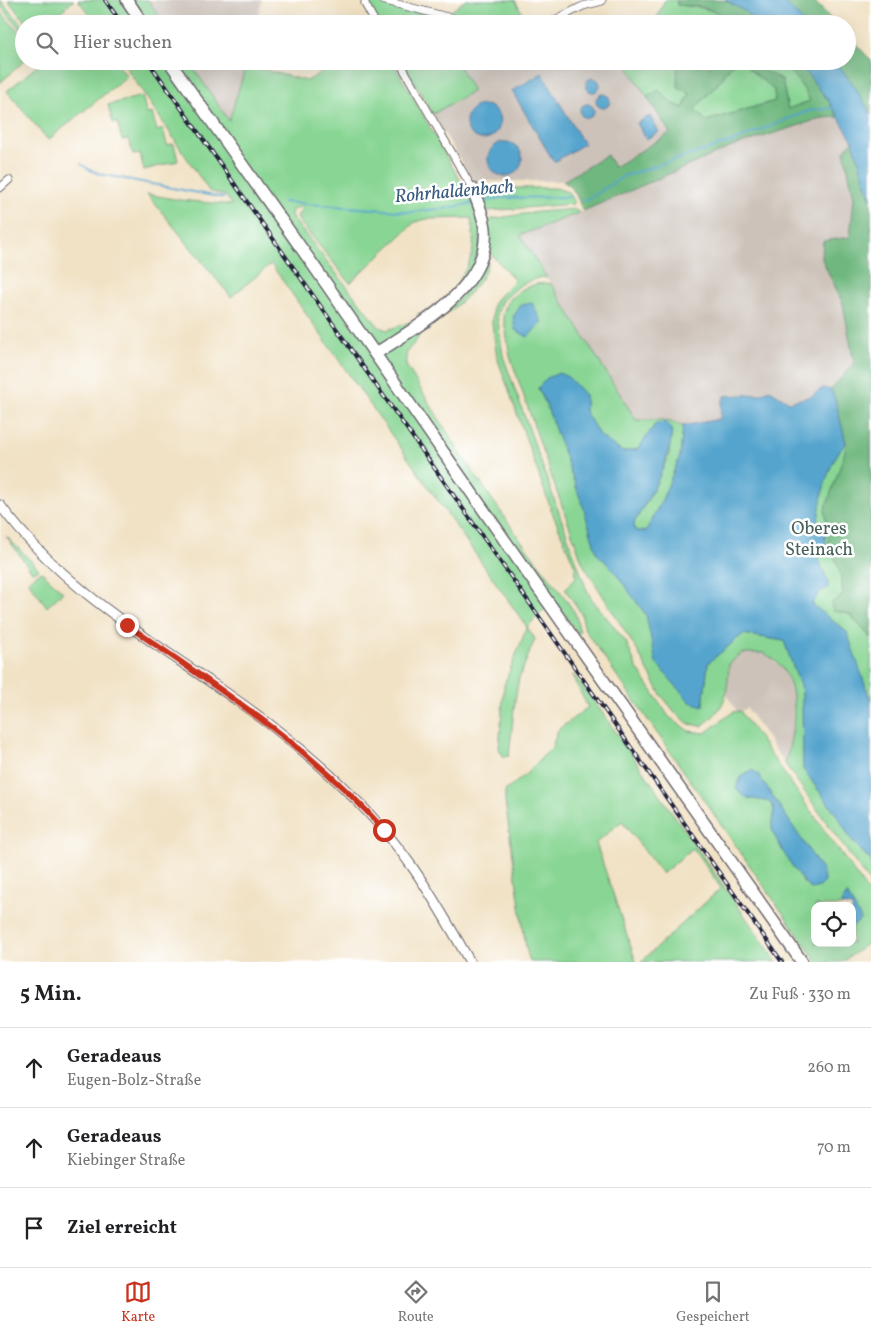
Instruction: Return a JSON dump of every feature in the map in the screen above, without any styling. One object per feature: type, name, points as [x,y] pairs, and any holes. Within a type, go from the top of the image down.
[{"type":"main road","points":[[127,0],[137,15]]},
{"type":"main road","points":[[175,70],[516,558],[802,962]]},
{"type":"main road","points":[[375,354],[437,312],[455,297],[476,270],[482,253],[485,229],[481,211],[473,191]]},
{"type":"street","points":[[365,0],[371,15]]},
{"type":"street","points":[[382,0],[440,15]]},
{"type":"street","points":[[565,15],[583,6],[602,1]]},
{"type":"street","points":[[404,70],[473,191]]},
{"type":"street","points":[[0,188],[10,180]]},
{"type":"street","points":[[0,505],[35,547],[76,586],[127,625],[243,704],[290,740],[365,808],[414,868],[470,962]]},
{"type":"shaded area","points":[[148,0],[262,0],[258,15],[158,15]]},
{"type":"shaded area","points":[[195,70],[244,70],[229,121]]},
{"type":"shaded area","points":[[461,70],[630,70],[670,133],[613,167],[606,155],[563,181],[477,181],[471,178],[433,114],[473,91]]},
{"type":"shaded area","points":[[838,117],[853,141],[844,151],[854,198],[850,237],[823,241],[822,259],[843,304],[854,363],[831,390],[823,388],[812,396],[789,403],[770,390],[761,394],[725,396],[722,402],[720,419],[683,426],[664,420],[637,421],[520,235],[583,211],[734,146],[822,118]]},
{"type":"shaded area","points":[[742,653],[764,653],[782,668],[794,694],[792,733],[785,764],[747,708],[738,713],[727,695],[729,663]]},
{"type":"green space","points":[[0,0],[15,17],[15,23],[0,6]]},
{"type":"green space","points":[[8,0],[74,0],[56,15],[20,15]]},
{"type":"green space","points":[[78,0],[148,0],[158,15],[90,15]]},
{"type":"green space","points":[[371,0],[431,15],[374,15],[369,7]]},
{"type":"green space","points":[[466,0],[515,0],[523,15],[451,15],[447,14]]},
{"type":"green space","points":[[665,0],[677,0],[677,5],[709,10],[722,15],[658,15]]},
{"type":"green space","points":[[677,0],[725,0],[749,15],[723,15],[702,7],[677,5]]},
{"type":"green space","points":[[782,0],[813,0],[827,15],[797,15]]},
{"type":"green space","points":[[0,11],[15,28],[15,69],[0,83]]},
{"type":"green space","points":[[856,44],[871,60],[871,114],[842,70],[856,70]]},
{"type":"green space","points":[[32,70],[122,70],[127,76],[48,140],[7,91]]},
{"type":"green space","points":[[128,70],[195,70],[229,121],[244,70],[265,70],[307,81],[325,70],[397,70],[477,213],[480,225],[479,244],[474,263],[465,281],[455,292],[426,316],[417,314],[426,312],[434,307],[450,292],[463,274],[473,248],[471,218],[427,219],[415,222],[350,283],[299,221],[297,216],[302,206],[292,210],[291,216],[379,327],[387,330],[411,323],[419,333],[418,338],[407,353],[406,365],[460,453],[519,538],[575,613],[580,632],[578,634],[555,601],[527,627],[271,264],[231,297],[147,194],[180,200],[232,205],[226,196],[209,191]]},
{"type":"green space","points":[[407,70],[461,70],[473,91],[433,114]]},
{"type":"green space","points":[[630,70],[678,70],[690,93],[683,108],[672,103],[659,90],[647,97]]},
{"type":"green space","points":[[677,70],[728,70],[695,109],[706,121],[775,101],[774,90],[750,70],[763,70],[782,80],[788,109],[810,101],[796,78],[787,70],[804,70],[828,100],[838,117],[822,118],[734,146],[583,211],[574,191],[563,181],[607,155],[614,167],[670,133],[647,97],[659,90],[672,103],[683,108],[690,94],[678,87]]},
{"type":"green space","points":[[728,70],[750,70],[774,90],[775,101],[706,121],[695,109]]},
{"type":"green space","points":[[754,70],[790,70],[804,89],[810,101],[788,109],[782,80]]},
{"type":"green space","points":[[142,96],[147,114],[152,113],[157,131],[163,129],[167,145],[174,144],[178,161],[144,170],[140,154],[133,155],[129,139],[122,140],[117,122],[113,123],[108,105]]},
{"type":"green space","points":[[853,141],[871,200],[871,638],[849,614],[833,611],[831,603],[843,595],[840,572],[829,543],[825,510],[844,455],[846,443],[831,390],[854,363],[843,304],[822,259],[823,241],[850,237],[854,198],[844,151]]},
{"type":"green space","points":[[484,188],[556,188],[568,192],[574,202],[573,204],[488,211],[481,191]]},
{"type":"green space","points":[[576,209],[579,213],[520,235],[547,278],[541,277],[520,285],[501,302],[497,315],[503,356],[586,588],[591,598],[626,642],[637,668],[669,717],[689,731],[705,733],[733,712],[740,711],[871,896],[871,941],[842,962],[817,962],[585,630],[581,613],[565,589],[576,577],[575,566],[552,512],[497,357],[492,323],[493,305],[515,280],[488,251],[488,262],[477,284],[449,312],[430,326],[428,332],[428,324],[462,296],[488,222],[492,219],[537,212]],"holes":[[[758,774],[783,813],[804,884],[772,830],[774,809],[770,802],[748,799]]]},
{"type":"green space","points":[[536,284],[551,284],[636,420],[664,420],[683,426],[680,456],[662,500],[646,531],[635,531],[634,523],[654,489],[669,454],[672,429],[656,423],[638,449],[622,452],[599,435],[585,411],[585,395],[538,388],[546,404],[583,506],[597,553],[612,568],[647,615],[656,663],[703,705],[708,663],[743,634],[784,641],[802,691],[803,769],[839,818],[850,838],[871,861],[871,885],[785,764],[793,728],[794,703],[788,679],[780,666],[764,653],[742,653],[729,664],[726,692],[717,712],[702,726],[689,724],[675,712],[661,695],[638,652],[583,564],[510,356],[503,315],[507,302],[520,290]]},
{"type":"green space","name":"Oberes Steinach","points":[[871,364],[871,702],[861,673],[754,542]]},
{"type":"green space","points":[[6,536],[39,569],[32,572]]},
{"type":"green space","points":[[40,572],[63,592],[47,607],[28,581]]},
{"type":"green space","points":[[527,627],[535,639],[519,678],[509,756],[504,757],[499,749],[504,685]]},
{"type":"green space","points":[[573,674],[777,962],[641,962],[721,888],[693,848],[662,874],[622,821],[596,843],[636,962],[530,962],[526,948],[505,791],[524,776],[552,747],[558,730],[588,707],[573,678]]},
{"type":"water","points":[[725,0],[782,0],[797,15],[749,15]]},
{"type":"water","points":[[804,70],[842,70],[871,114],[871,200],[853,141],[828,100]]},
{"type":"water","points":[[542,73],[584,144],[554,162],[512,91]]},
{"type":"water","points":[[593,78],[598,80],[600,85],[598,90],[593,92],[588,90],[586,85],[588,80]]},
{"type":"water","points":[[600,94],[606,94],[610,101],[606,108],[600,108],[596,104],[596,98]]},
{"type":"water","points":[[587,104],[592,106],[594,111],[592,116],[587,118],[582,116],[580,111],[582,106]]},
{"type":"water","points":[[483,105],[495,110],[500,122],[495,134],[483,139],[471,134],[466,122],[471,110]]},
{"type":"water","points":[[650,116],[659,132],[646,139],[637,123]]},
{"type":"water","points":[[505,142],[517,147],[522,159],[517,171],[505,176],[493,171],[488,159],[493,147]]},
{"type":"water","points":[[532,303],[542,322],[528,337],[515,330],[513,317],[521,305]]},
{"type":"water","points":[[559,373],[568,377],[585,395],[585,411],[599,435],[622,452],[638,449],[656,423],[666,422],[672,429],[664,466],[634,523],[635,531],[646,531],[662,500],[680,456],[683,426],[720,419],[722,402],[725,396],[761,394],[770,390],[789,402],[812,396],[823,388],[831,390],[846,443],[834,460],[823,491],[818,523],[825,533],[826,544],[824,547],[815,550],[828,581],[828,588],[820,592],[812,604],[847,632],[871,702],[871,861],[850,838],[839,818],[803,769],[802,691],[784,641],[743,634],[708,663],[703,706],[690,702],[656,663],[646,615],[612,568],[597,554],[583,506],[546,404],[538,388],[547,378]]},
{"type":"water","points":[[752,770],[758,774],[822,870],[825,882],[820,887],[811,889],[806,885],[783,851],[772,828],[774,809],[770,802],[747,798],[736,788],[742,775]]},
{"type":"water","points":[[847,894],[852,902],[842,902]]},
{"type":"water","points":[[856,910],[860,917],[856,924]]},
{"type":"waterway","name":"Rohrhaldenbach","points":[[582,200],[588,199],[624,176],[734,141],[800,114],[813,110],[833,108]]},
{"type":"waterway","name":"Rohrhaldenbach","points":[[81,164],[100,174],[224,198]]},
{"type":"waterway","name":"Rohrhaldenbach","points":[[481,202],[500,198],[569,197]]},
{"type":"waterway","name":"Rohrhaldenbach","points":[[283,202],[411,212],[474,203]]},
{"type":"railway","points":[[105,0],[116,15]]},
{"type":"railway","points":[[154,70],[782,962]]},
{"type":"route","points":[[127,625],[243,704],[290,740],[344,787],[384,830]]}]
